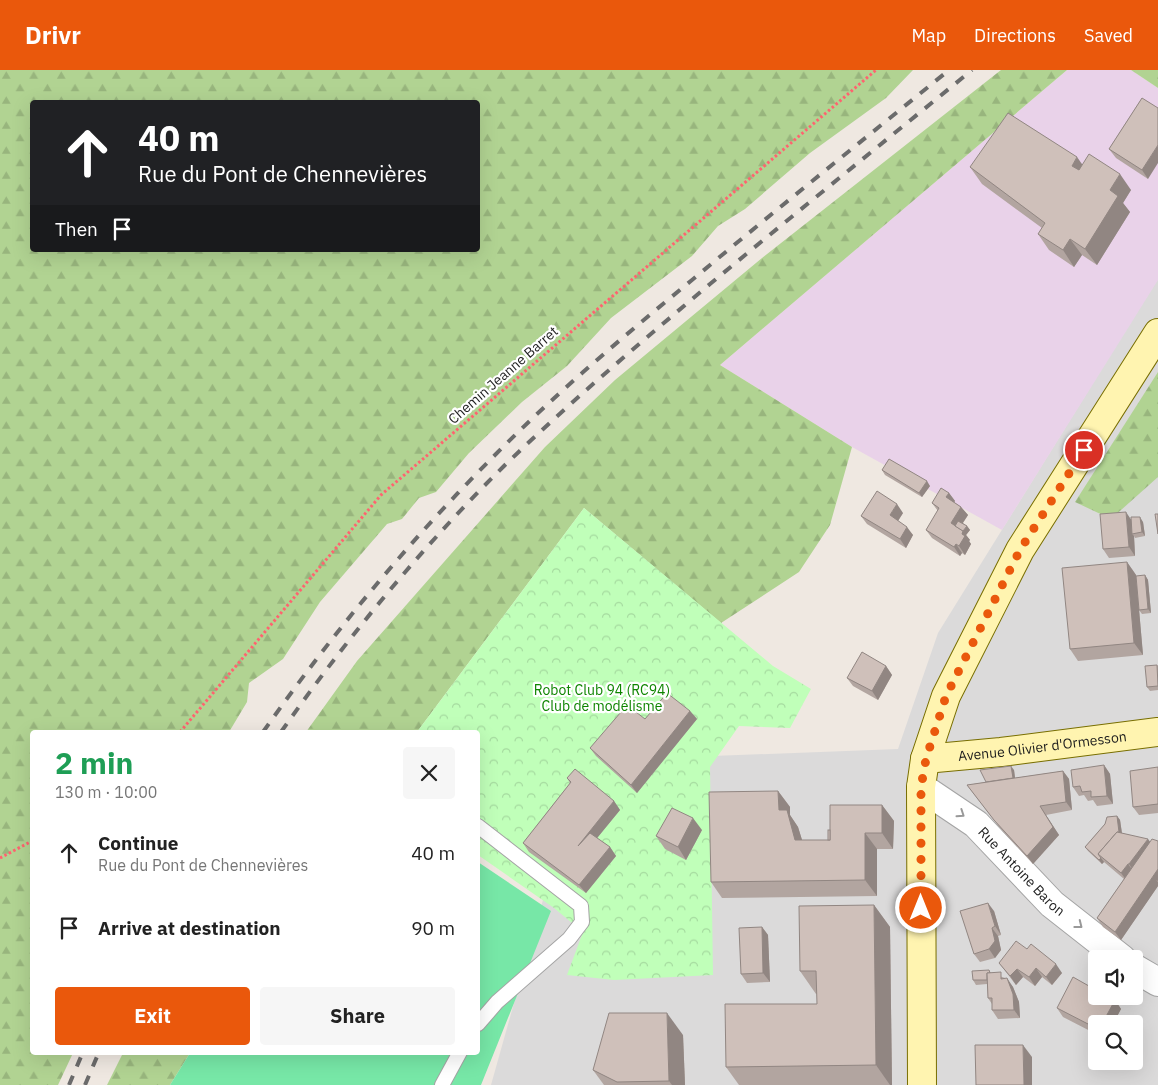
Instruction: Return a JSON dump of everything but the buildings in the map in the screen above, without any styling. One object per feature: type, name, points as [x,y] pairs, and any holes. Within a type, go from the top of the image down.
[{"type":"main road","points":[[922,1085],[921,787],[926,759],[946,696],[1020,550],[1158,333]]},
{"type":"main road","name":"Avenue Olivier d'Ormesson","points":[[926,759],[1001,752],[1158,732]]},
{"type":"street","name":"Rue Antoine Baron","points":[[921,787],[976,824],[1052,904],[1111,950]]},
{"type":"street","points":[[1143,973],[1158,982]]},
{"type":"lane","points":[[480,828],[580,906],[582,922],[569,939],[497,1002],[480,1022]]},
{"type":"lane","points":[[442,1085],[458,1055]]},
{"type":"path","name":"Chemin Jeanne Barret","points":[[182,730],[381,494],[876,70]]},
{"type":"path","points":[[0,858],[30,842]]},
{"type":"shaded area","points":[[1067,70],[1131,70],[1158,88],[1158,280],[1002,530],[852,447],[720,365]]},
{"type":"shaded area","points":[[1158,278],[1158,1085],[491,1085],[582,761],[898,749],[938,633]]},
{"type":"green space","points":[[0,70],[913,70],[886,98],[810,153],[745,209],[718,226],[692,256],[611,318],[567,366],[522,402],[469,453],[436,492],[419,498],[402,519],[387,524],[320,602],[283,659],[249,683],[247,702],[230,730],[30,730],[30,1055],[72,1055],[58,1085],[0,1085]]},
{"type":"green space","points":[[1001,70],[1067,70],[720,365],[852,447],[830,525],[799,572],[721,623],[584,508],[418,730],[307,730],[357,661],[545,447],[615,380],[762,258]]},
{"type":"green space","points":[[1131,70],[1158,70],[1158,88]]},
{"type":"green space","points":[[1158,372],[1158,477],[1111,519],[1075,502]]},
{"type":"green space","name":"Robot Club 94 (RC94) Club de modélisme","points":[[584,508],[773,666],[811,689],[790,728],[739,726],[710,767],[713,975],[614,980],[567,975],[583,932],[554,908],[480,856],[480,730],[418,730]]},
{"type":"green space","points":[[480,863],[551,911],[481,1085],[170,1085],[189,1055],[480,1055]]},
{"type":"green space","points":[[122,1055],[189,1055],[170,1085],[107,1085]]},
{"type":"railway","points":[[264,730],[316,659],[372,589],[462,488],[518,433],[566,387],[641,322],[949,70]]},
{"type":"railway","points":[[282,730],[332,662],[386,594],[474,497],[529,442],[684,306],[972,70]]},
{"type":"railway","points":[[69,1085],[82,1055]]},
{"type":"railway","points":[[85,1085],[98,1055]]},
{"type":"route","points":[[921,908],[921,787],[926,759],[946,696],[1020,550],[1084,450]]}]
